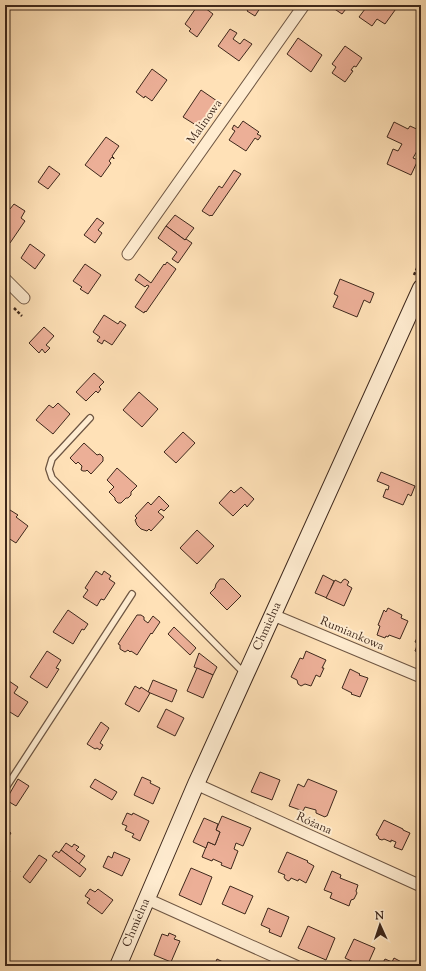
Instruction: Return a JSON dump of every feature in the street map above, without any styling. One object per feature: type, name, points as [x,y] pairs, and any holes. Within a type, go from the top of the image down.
[{"type":"street","name":"Malinowa","points":[[128,254],[304,5]]},
{"type":"street","points":[[5,279],[24,298]]},
{"type":"street","name":"Chmielna","points":[[118,966],[196,784],[273,615],[416,314],[421,288]]},
{"type":"street","name":"Rumiankowa","points":[[273,615],[421,677]]},
{"type":"street","name":"Różana","points":[[196,784],[421,886]]},
{"type":"street","points":[[147,899],[296,966]]},
{"type":"lane","points":[[90,418],[52,459],[49,469],[52,478],[246,675]]},
{"type":"lane","points":[[5,789],[132,594]]},
{"type":"building","points":[[198,5],[201,5],[213,14],[197,37],[189,31],[191,29],[185,24]]},
{"type":"building","points":[[251,5],[262,5],[255,16],[247,11]]},
{"type":"building","points":[[335,5],[349,5],[342,14],[333,8]]},
{"type":"building","points":[[368,5],[398,6],[385,24],[377,19],[372,26],[359,17]]},
{"type":"building","points":[[230,29],[237,33],[233,39],[240,44],[244,39],[252,44],[239,61],[218,46]]},
{"type":"building","points":[[298,38],[322,55],[311,72],[287,54]]},
{"type":"building","points":[[345,46],[362,58],[356,67],[354,66],[351,70],[353,71],[345,82],[332,73],[336,67],[332,64]]},
{"type":"building","points":[[152,69],[167,80],[152,101],[145,96],[144,98],[136,92]]},
{"type":"building","points":[[421,69],[421,79],[417,77]]},
{"type":"building","points":[[201,90],[217,101],[199,127],[183,117]]},
{"type":"building","points":[[243,121],[259,132],[257,134],[261,136],[258,140],[255,138],[246,151],[229,140],[235,131],[232,129],[234,125],[238,128]]},
{"type":"building","points":[[394,122],[408,129],[410,126],[421,131],[421,153],[417,151],[413,158],[418,160],[411,175],[387,164],[393,149],[398,151],[402,144],[387,137]]},
{"type":"building","points":[[106,137],[119,146],[112,156],[114,159],[112,157],[109,161],[111,163],[101,177],[85,165]]},
{"type":"building","points":[[49,166],[60,174],[48,189],[38,182]]},
{"type":"building","points":[[234,170],[241,174],[212,216],[202,211],[219,186],[222,188]]},
{"type":"building","points":[[14,204],[25,211],[21,218],[25,221],[10,243],[5,240],[5,214]]},
{"type":"building","points":[[175,215],[194,228],[185,240],[166,226]]},
{"type":"building","points":[[97,218],[104,223],[98,230],[102,233],[95,243],[84,235]]},
{"type":"building","points":[[166,226],[185,240],[186,239],[192,243],[178,263],[172,259],[177,252],[158,238]]},
{"type":"building","points":[[30,244],[45,255],[35,269],[21,258]]},
{"type":"building","points":[[167,262],[176,269],[144,313],[135,307],[149,286],[147,285],[145,287],[135,280],[139,274],[151,283]]},
{"type":"building","points":[[85,264],[101,275],[88,294],[80,289],[82,287],[73,281]]},
{"type":"building","points":[[340,279],[374,293],[370,303],[364,300],[357,317],[333,307],[338,296],[334,294]]},
{"type":"building","points":[[104,315],[118,324],[120,321],[126,325],[112,345],[104,340],[102,344],[97,341],[100,337],[93,332]]},
{"type":"building","points":[[44,327],[54,336],[46,345],[50,348],[45,353],[42,349],[39,353],[29,343]]},
{"type":"building","points":[[94,373],[104,382],[99,387],[101,389],[98,393],[96,391],[86,401],[76,392]]},
{"type":"building","points":[[139,392],[158,409],[142,427],[123,410]]},
{"type":"building","points":[[58,403],[70,414],[53,434],[36,420],[49,405],[53,408]]},
{"type":"building","points":[[183,432],[195,443],[176,463],[164,452]]},
{"type":"building","points":[[84,443],[97,455],[100,454],[103,457],[103,461],[91,474],[87,470],[81,470],[82,466],[78,462],[76,464],[70,458]]},
{"type":"building","points":[[117,468],[137,486],[131,492],[131,495],[121,503],[118,503],[109,492],[114,487],[107,480]]},
{"type":"building","points":[[381,472],[415,486],[411,496],[408,494],[403,505],[383,497],[389,486],[377,481]]},
{"type":"building","points":[[241,487],[254,499],[247,507],[245,504],[233,516],[219,503],[231,490],[234,493]]},
{"type":"building","points":[[159,496],[169,506],[164,511],[161,509],[158,512],[164,517],[151,531],[149,529],[147,531],[141,529],[137,525],[135,520],[137,518],[135,516],[148,502],[151,505]]},
{"type":"building","points":[[10,510],[18,515],[16,517],[28,526],[16,543],[5,536],[5,517]]},
{"type":"building","points":[[197,530],[214,546],[197,564],[180,548]]},
{"type":"building","points":[[96,571],[102,575],[104,571],[111,576],[109,579],[115,583],[104,600],[101,599],[97,606],[83,597],[88,590],[85,588]]},
{"type":"building","points":[[323,575],[334,581],[327,598],[315,593]]},
{"type":"building","points":[[220,579],[224,579],[241,596],[227,610],[210,593]]},
{"type":"building","points":[[345,579],[349,582],[347,585],[352,588],[344,606],[326,598],[335,580],[341,583]]},
{"type":"building","points":[[388,608],[402,615],[401,618],[408,621],[400,639],[389,635],[385,638],[377,635],[380,626],[378,625],[384,610],[386,612]]},
{"type":"building","points":[[68,610],[88,624],[84,630],[82,629],[73,644],[53,632]]},
{"type":"building","points":[[137,615],[144,617],[144,620],[148,623],[153,616],[160,622],[137,655],[128,650],[125,652],[120,649],[120,645],[118,644]]},
{"type":"building","points":[[174,627],[196,648],[190,655],[168,634]]},
{"type":"building","points":[[419,634],[421,635],[421,653],[415,651],[418,643],[415,642]]},
{"type":"building","points":[[47,651],[61,660],[56,668],[59,669],[47,688],[30,677]]},
{"type":"building","points":[[306,651],[326,660],[320,677],[316,675],[311,686],[305,684],[301,686],[298,684],[297,680],[291,677],[300,658],[303,659]]},
{"type":"building","points":[[199,653],[217,667],[213,675],[194,667]]},
{"type":"building","points":[[197,668],[213,675],[203,698],[187,691]]},
{"type":"building","points":[[350,669],[360,674],[359,675],[368,678],[360,697],[351,694],[352,693],[342,688]]},
{"type":"building","points":[[6,679],[18,687],[14,693],[28,702],[18,717],[5,709],[5,693],[8,690],[5,688]]},
{"type":"building","points":[[153,680],[177,690],[172,702],[148,692]]},
{"type":"building","points":[[135,686],[140,689],[141,687],[150,693],[139,712],[125,704]]},
{"type":"building","points":[[166,709],[184,718],[175,736],[157,727]]},
{"type":"building","points":[[101,722],[109,728],[100,743],[103,745],[100,750],[87,744]]},
{"type":"building","points":[[260,772],[280,780],[272,800],[251,792]]},
{"type":"building","points":[[142,777],[151,781],[150,783],[160,788],[153,804],[134,795]]},
{"type":"building","points":[[18,779],[29,786],[16,806],[6,800]]},
{"type":"building","points":[[95,779],[117,792],[112,800],[90,787]]},
{"type":"building","points":[[308,779],[337,791],[327,816],[325,817],[316,813],[316,810],[305,807],[303,811],[289,806],[298,784],[304,787]]},
{"type":"building","points":[[127,813],[132,815],[133,813],[149,821],[140,841],[132,837],[134,834],[125,830],[127,826],[122,824]]},
{"type":"building","points":[[222,816],[251,828],[243,846],[236,843],[234,849],[238,851],[231,869],[221,865],[222,863],[213,859],[212,861],[202,857],[208,842],[215,845],[220,832],[216,830]]},
{"type":"building","points":[[204,818],[218,824],[216,830],[220,832],[215,845],[208,842],[206,848],[193,842]]},
{"type":"building","points":[[384,820],[410,833],[402,850],[394,847],[396,842],[379,839],[376,835]]},
{"type":"building","points":[[5,829],[11,833],[5,842]]},
{"type":"building","points":[[66,843],[72,847],[74,844],[79,847],[76,850],[85,856],[79,864],[61,850]]},
{"type":"building","points":[[61,850],[86,869],[80,877],[52,856],[56,851],[59,853]]},
{"type":"building","points":[[114,852],[130,859],[122,876],[103,867],[108,856],[112,858]]},
{"type":"building","points":[[287,852],[308,861],[307,862],[314,866],[306,883],[299,879],[298,881],[291,878],[288,881],[284,877],[285,875],[278,872]]},
{"type":"building","points":[[39,855],[47,860],[30,883],[23,877]]},
{"type":"building","points":[[5,868],[10,871],[5,878]]},
{"type":"building","points":[[191,868],[212,877],[201,905],[179,895]]},
{"type":"building","points":[[332,871],[341,875],[340,878],[358,885],[356,891],[357,893],[354,899],[351,900],[349,906],[330,898],[332,893],[324,890]]},
{"type":"building","points":[[230,886],[253,896],[245,914],[222,904]]},
{"type":"building","points":[[90,889],[95,892],[98,889],[113,900],[102,914],[87,903],[90,899],[85,896]]},
{"type":"building","points":[[268,908],[289,917],[281,937],[269,932],[270,929],[261,925]]},
{"type":"building","points":[[308,926],[335,938],[326,960],[298,948]]},
{"type":"building","points":[[169,933],[176,936],[174,939],[180,941],[171,962],[154,955],[162,934],[168,936]]},
{"type":"building","points":[[354,939],[375,948],[367,966],[362,966],[345,958]]},
{"type":"building","points":[[394,958],[409,966],[381,966],[385,959],[392,962]]},
{"type":"building","points":[[217,959],[225,963],[224,965],[226,966],[214,966]]}]
